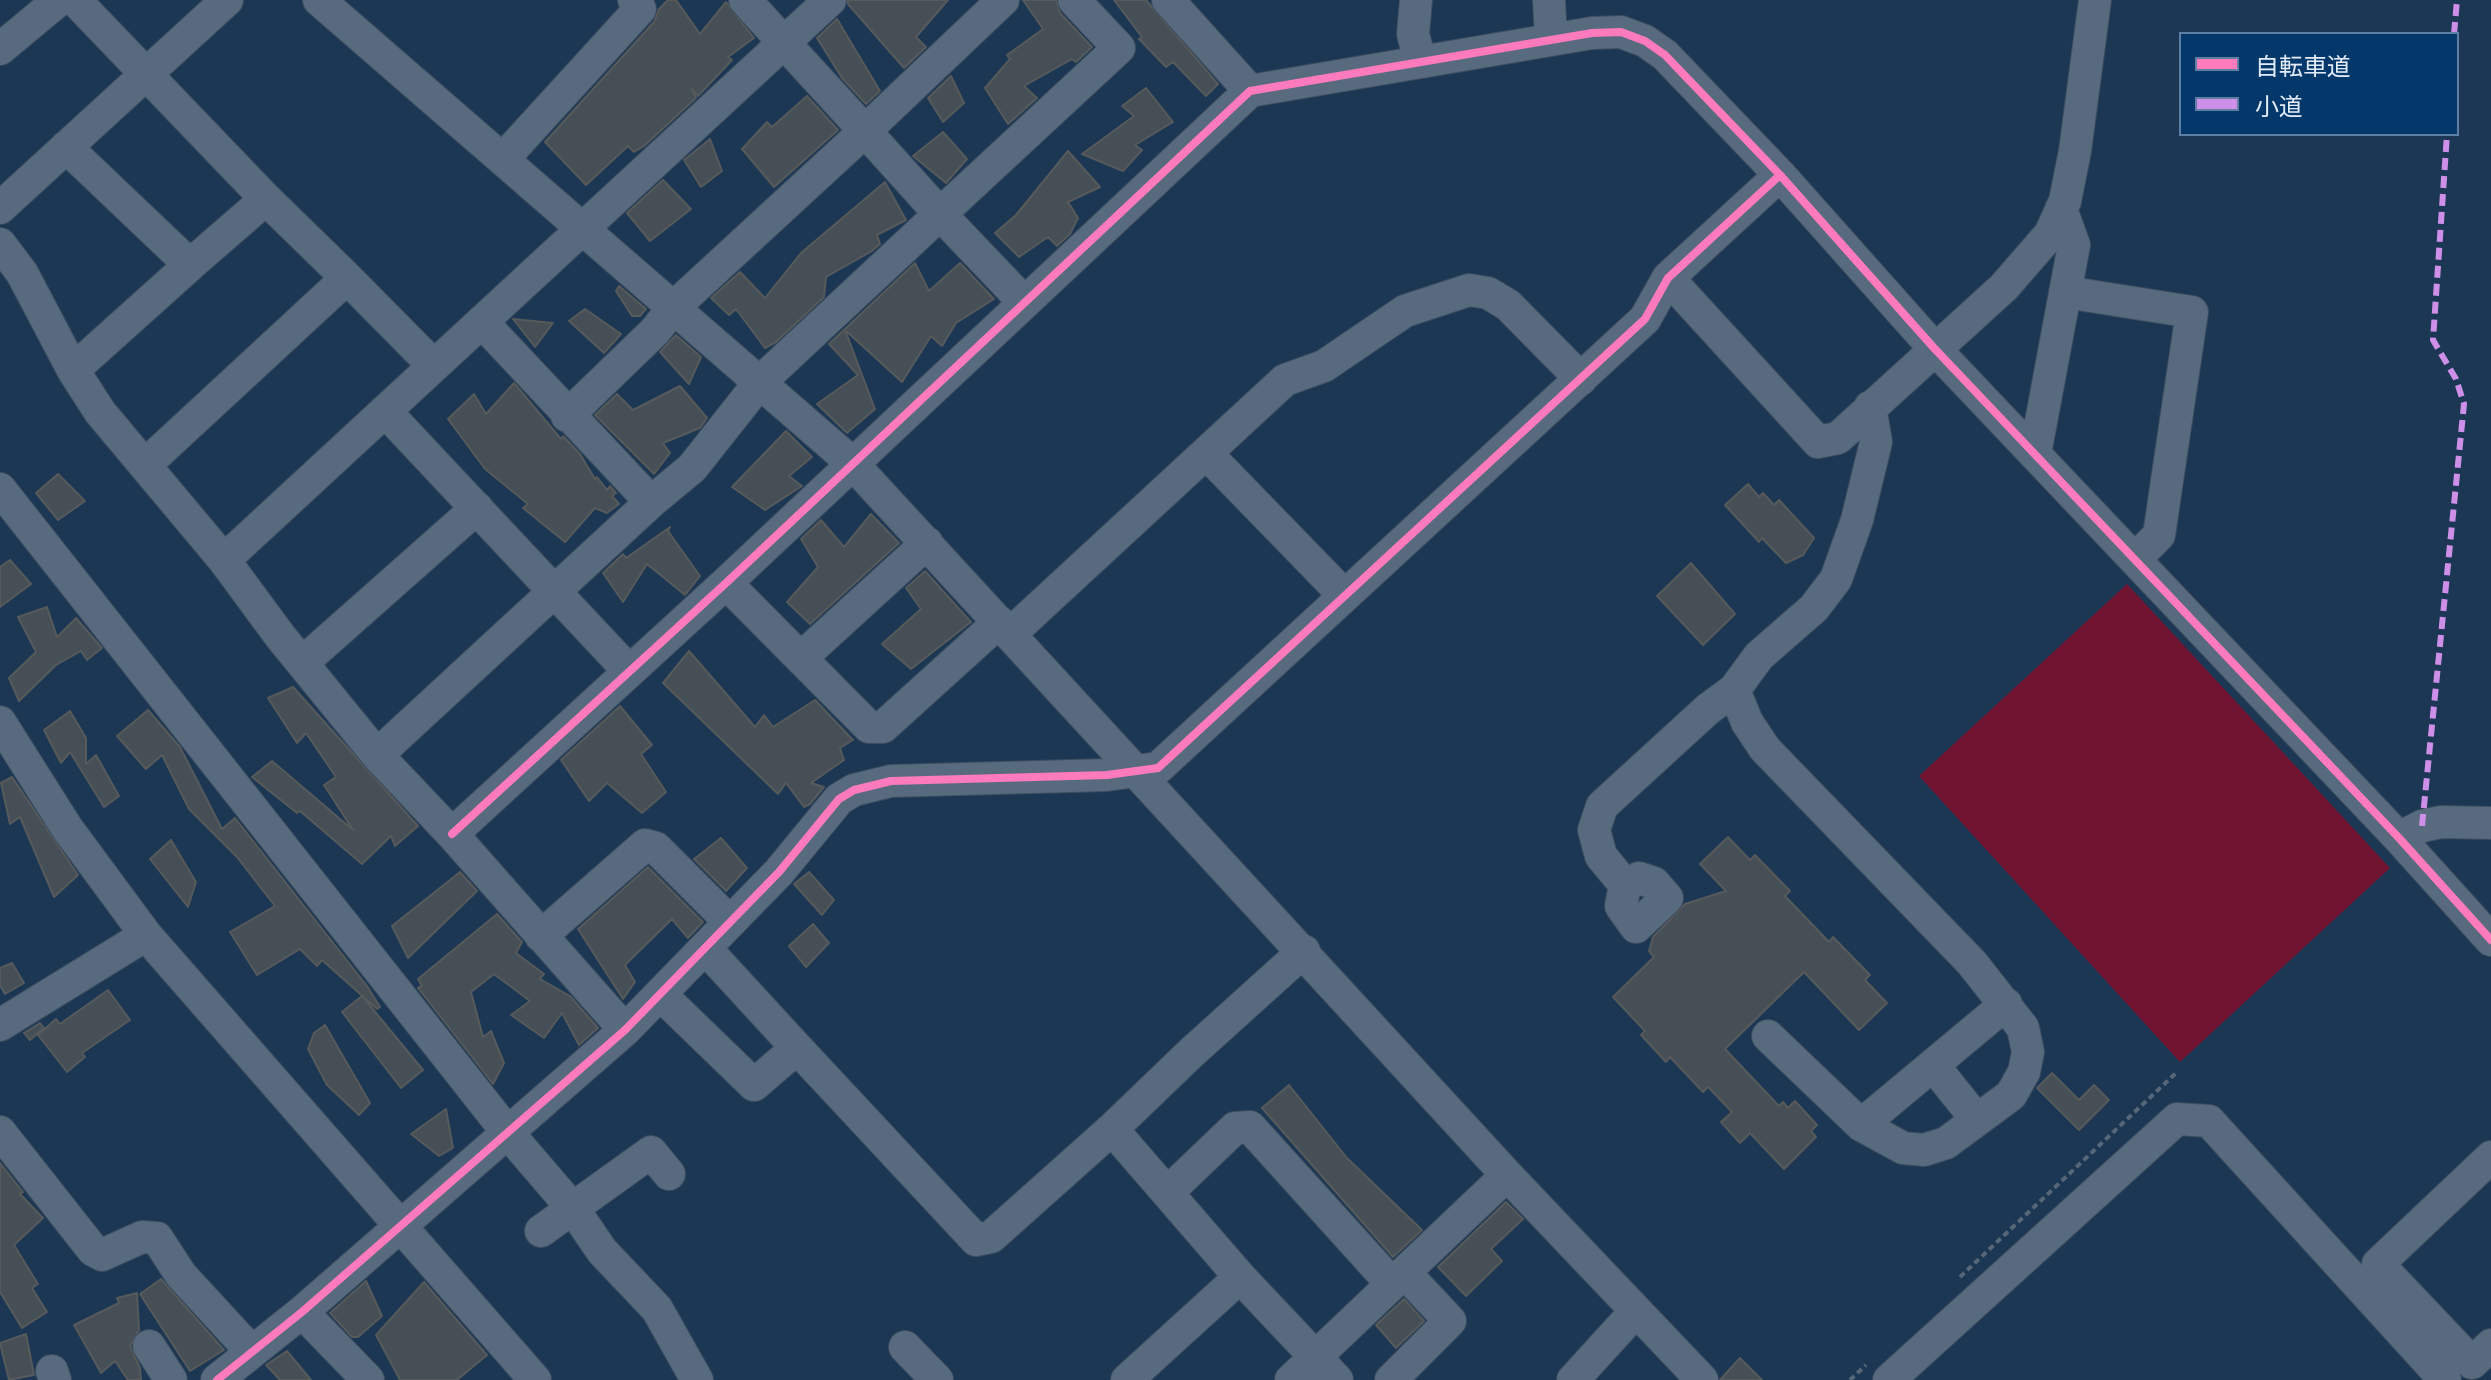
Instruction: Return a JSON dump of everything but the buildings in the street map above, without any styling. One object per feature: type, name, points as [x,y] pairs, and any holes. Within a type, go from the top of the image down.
[{"type":"street","points":[[0,49],[59,0]]},
{"type":"street","points":[[75,0],[266,199],[433,365]]},
{"type":"street","points":[[0,208],[227,0]]},
{"type":"street","points":[[319,0],[851,462],[1507,1175],[1702,1380]]},
{"type":"street","points":[[745,0],[1024,302]]},
{"type":"street","points":[[224,560],[830,0]]},
{"type":"street","points":[[567,416],[655,331],[674,307],[1003,0]]},
{"type":"street","points":[[377,755],[651,502],[692,468],[760,382],[1119,48],[1074,0]]},
{"type":"street","points":[[1168,0],[1250,91]]},
{"type":"street","points":[[1416,0],[1413,34],[1420,61]]},
{"type":"street","points":[[1549,0],[1551,39]]},
{"type":"street","points":[[1668,278],[1818,442],[1838,438],[2030,260],[2050,234],[2061,209],[2075,151],[2095,0]]},
{"type":"street","points":[[503,159],[642,3]]},
{"type":"street","points":[[452,834],[726,583],[851,462],[1250,91],[1551,39],[1621,32],[1645,41],[1665,55],[1780,175],[1934,348],[2399,838],[2491,940]]},
{"type":"street","points":[[66,147],[190,265]]},
{"type":"street","points":[[217,1380],[302,1312],[625,1030],[779,872],[839,799],[854,790],[891,781],[1138,772],[1158,768],[1343,594],[1645,319],[1668,278],[1780,175]]},
{"type":"street","points":[[73,370],[266,199]]},
{"type":"street","points":[[2035,454],[2074,245],[2061,209]]},
{"type":"street","points":[[0,244],[22,273],[73,370],[100,412],[224,560],[377,755],[452,834],[625,1030]]},
{"type":"street","points":[[145,465],[347,278]]},
{"type":"street","points":[[726,583],[869,727],[883,727],[1004,628],[1206,453],[1285,380],[1324,366],[1405,311],[1469,290],[1488,293],[1508,305],[1581,379]]},
{"type":"street","points":[[2065,292],[2192,312],[2159,535],[2135,559]]},
{"type":"street","points":[[482,322],[651,502]]},
{"type":"street","points":[[1625,885],[1601,856],[1594,830],[1602,806],[1708,709],[1734,690],[1759,656],[1814,608],[1836,579],[1857,520],[1876,442],[1870,407]]},
{"type":"street","points":[[385,411],[629,671]]},
{"type":"street","points":[[1206,453],[1343,594]]},
{"type":"street","points":[[0,489],[508,1133],[574,1210],[602,1251],[657,1309],[697,1380]]},
{"type":"street","points":[[302,663],[477,508]]},
{"type":"street","points":[[801,658],[927,543]]},
{"type":"street","points":[[1734,690],[1747,722],[1765,749],[1894,879],[2006,1004],[2023,1028],[2028,1052],[2024,1072],[2011,1095],[1946,1143],[1924,1150],[1903,1148],[1861,1125],[1768,1036]]},
{"type":"street","points":[[0,722],[67,828],[146,935],[535,1380]]},
{"type":"street","points":[[2399,838],[2422,826],[2441,822],[2491,823]]},
{"type":"street","points":[[541,936],[645,845],[656,848],[730,922]]},
{"type":"street","points":[[0,1025],[146,935]]},
{"type":"street","points":[[705,948],[976,1240],[991,1237],[1304,951]]},
{"type":"street","points":[[660,994],[754,1085],[797,1048]]},
{"type":"street","points":[[1861,1125],[2006,1004]]},
{"type":"street","points":[[1933,1065],[1977,1120]]},
{"type":"street","points":[[1881,1369],[2177,1119],[2209,1121],[2445,1380]]},
{"type":"street","points":[[1168,1192],[1235,1128],[1250,1127],[1399,1278],[1450,1321],[1391,1380]]},
{"type":"street","points":[[1112,1129],[1240,1277],[1314,1373],[1399,1278],[1507,1175]]},
{"type":"street","points":[[0,1132],[93,1250],[102,1255],[142,1237],[157,1238],[181,1275],[252,1352]]},
{"type":"street","points":[[541,1231],[651,1152],[669,1174]]},
{"type":"street","points":[[2491,1157],[2378,1264],[2472,1363],[2491,1345]]},
{"type":"street","points":[[1127,1380],[1240,1277]]},
{"type":"street","points":[[1573,1380],[1636,1311]]},
{"type":"street","points":[[302,1312],[368,1380]]},
{"type":"street","points":[[149,1346],[171,1380]]},
{"type":"street","points":[[905,1347],[937,1380]]},
{"type":"path","points":[[1952,1284],[2177,1072]]},
{"type":"path","points":[[1850,1380],[1881,1369]]},
{"type":"shaded area","points":[[2127,584],[2390,868],[2180,1062],[1919,776]]},
{"type":"marked path","points":[[2454,32],[2457,0]]},
{"type":"marked path","points":[[2422,826],[2464,404],[2456,379],[2433,340],[2447,136]]},
{"type":"cycle path","points":[[452,834],[726,583],[1250,91],[1592,33],[1621,32],[1645,41],[1665,55],[1780,175],[1934,348],[2399,838],[2491,940]]},
{"type":"cycle path","points":[[217,1380],[302,1312],[625,1030],[779,872],[839,799],[854,790],[891,781],[1107,775],[1158,768],[1645,319],[1668,278],[1780,175]]}]
